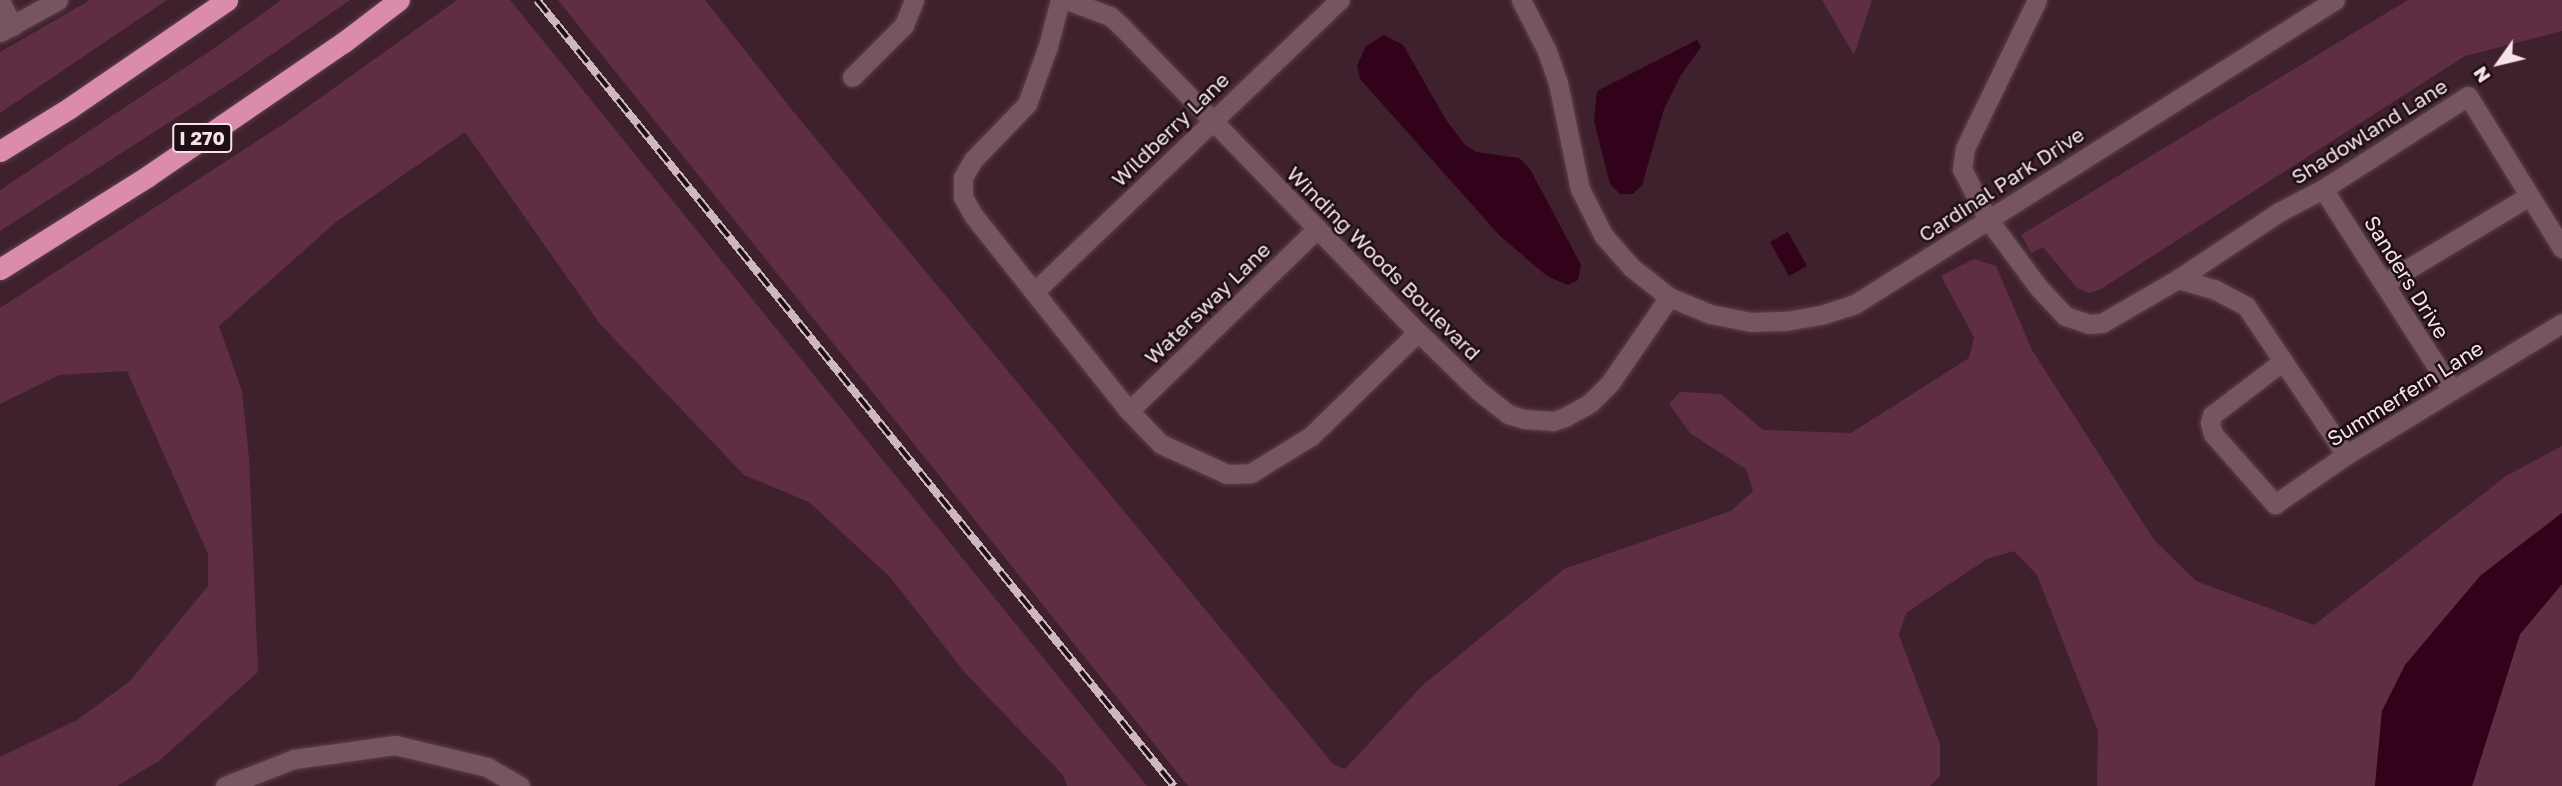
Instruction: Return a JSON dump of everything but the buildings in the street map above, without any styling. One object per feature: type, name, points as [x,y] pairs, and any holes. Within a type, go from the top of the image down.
[{"type":"highway","points":[[0,151],[68,109],[227,0]]},
{"type":"highway","name":"I 270","points":[[0,269],[148,176],[344,42],[399,0]]},
{"type":"street","points":[[0,1],[7,29],[58,0]]},
{"type":"street","points":[[852,77],[904,25],[914,0]]},
{"type":"street","points":[[1060,0],[1048,46],[1027,104],[973,160],[963,177],[963,197],[973,215],[1129,411],[1161,444],[1227,474],[1251,473],[1311,436],[1418,332]]},
{"type":"street","name":"Winding Woods Boulevard","points":[[1067,0],[1110,16],[1418,332],[1493,404],[1524,419],[1553,421],[1578,411],[1610,383],[1669,297]]},
{"type":"street","name":"Wildberry Lane","points":[[1034,292],[1340,0]]},
{"type":"street","name":"Cardinal Park Drive","points":[[1521,0],[1547,51],[1558,83],[1572,162],[1589,210],[1614,248],[1631,267],[1669,297],[1690,307],[1730,320],[1786,321],[1821,315],[1855,304],[1881,289],[1987,218],[2335,0]]},
{"type":"street","name":"Shadowland Lane","points":[[2037,0],[1965,148],[1962,169],[1987,218],[2047,297],[2065,316],[2077,321],[2102,323],[2178,279],[2279,212],[2323,189],[2468,96],[2562,248]]},
{"type":"street","name":"Sanders Drive","points":[[2323,189],[2452,390]]},
{"type":"street","points":[[2385,282],[2529,196]]},
{"type":"street","name":"Watersway Lane","points":[[1129,411],[1317,229]]},
{"type":"street","points":[[2178,279],[2214,289],[2246,306],[2346,456]]},
{"type":"street","name":"Summerfern Lane","points":[[2283,361],[2212,415],[2210,424],[2213,434],[2275,504],[2346,456],[2562,323]]},
{"type":"street","points":[[225,786],[294,759],[395,745],[487,767],[520,786]]},
{"type":"shaded area","points":[[90,0],[167,0],[0,113],[0,52]]},
{"type":"shaded area","points":[[281,0],[350,0],[235,80],[0,231],[0,190],[219,45]]},
{"type":"shaded area","points":[[457,0],[510,0],[1147,786],[1067,786],[1063,775],[966,674],[890,577],[809,502],[744,475],[600,324],[465,132],[336,222],[219,326],[242,391],[249,458],[258,672],[159,761],[117,786],[0,786],[0,757],[77,720],[130,681],[208,586],[208,554],[127,371],[59,375],[0,404],[0,308],[285,123]]},
{"type":"shaded area","points":[[558,0],[705,0],[792,110],[1333,764],[1345,769],[1423,685],[1564,569],[1731,511],[1753,491],[1746,469],[1691,434],[1669,404],[1680,392],[1721,394],[1763,430],[1851,433],[1969,358],[1974,337],[1941,276],[1974,259],[1996,266],[2032,350],[2154,540],[2196,581],[2314,625],[2506,476],[2562,446],[2562,513],[2480,576],[2382,711],[2375,786],[2097,786],[2098,731],[2037,575],[2014,551],[1987,559],[1906,613],[1899,635],[1940,744],[1940,776],[1930,786],[1188,786]]},
{"type":"shaded area","points":[[1822,0],[1872,0],[1854,55]]},
{"type":"shaded area","points":[[2408,0],[2562,0],[2562,31],[2465,56],[2101,289],[2089,293],[2077,288],[2043,247],[2031,253],[2021,235]]},
{"type":"shaded area","points":[[1384,35],[1403,45],[1446,120],[1465,145],[1476,152],[1519,158],[1530,169],[1581,265],[1578,280],[1568,285],[1547,276],[1500,236],[1360,79],[1357,66],[1366,46]]},
{"type":"shaded area","points":[[1697,40],[1701,47],[1681,75],[1664,109],[1642,185],[1633,194],[1620,194],[1610,184],[1594,121],[1597,91]]},
{"type":"shaded area","points":[[1788,232],[1807,266],[1789,276],[1770,242]]},
{"type":"shaded area","points":[[2562,513],[2562,584],[2520,634],[2472,786],[2375,786],[2382,711],[2405,665],[2480,576]]},
{"type":"shaded area","points":[[2562,584],[2562,786],[2472,786],[2520,634]]},
{"type":"railway","points":[[537,0],[1174,786]]}]
